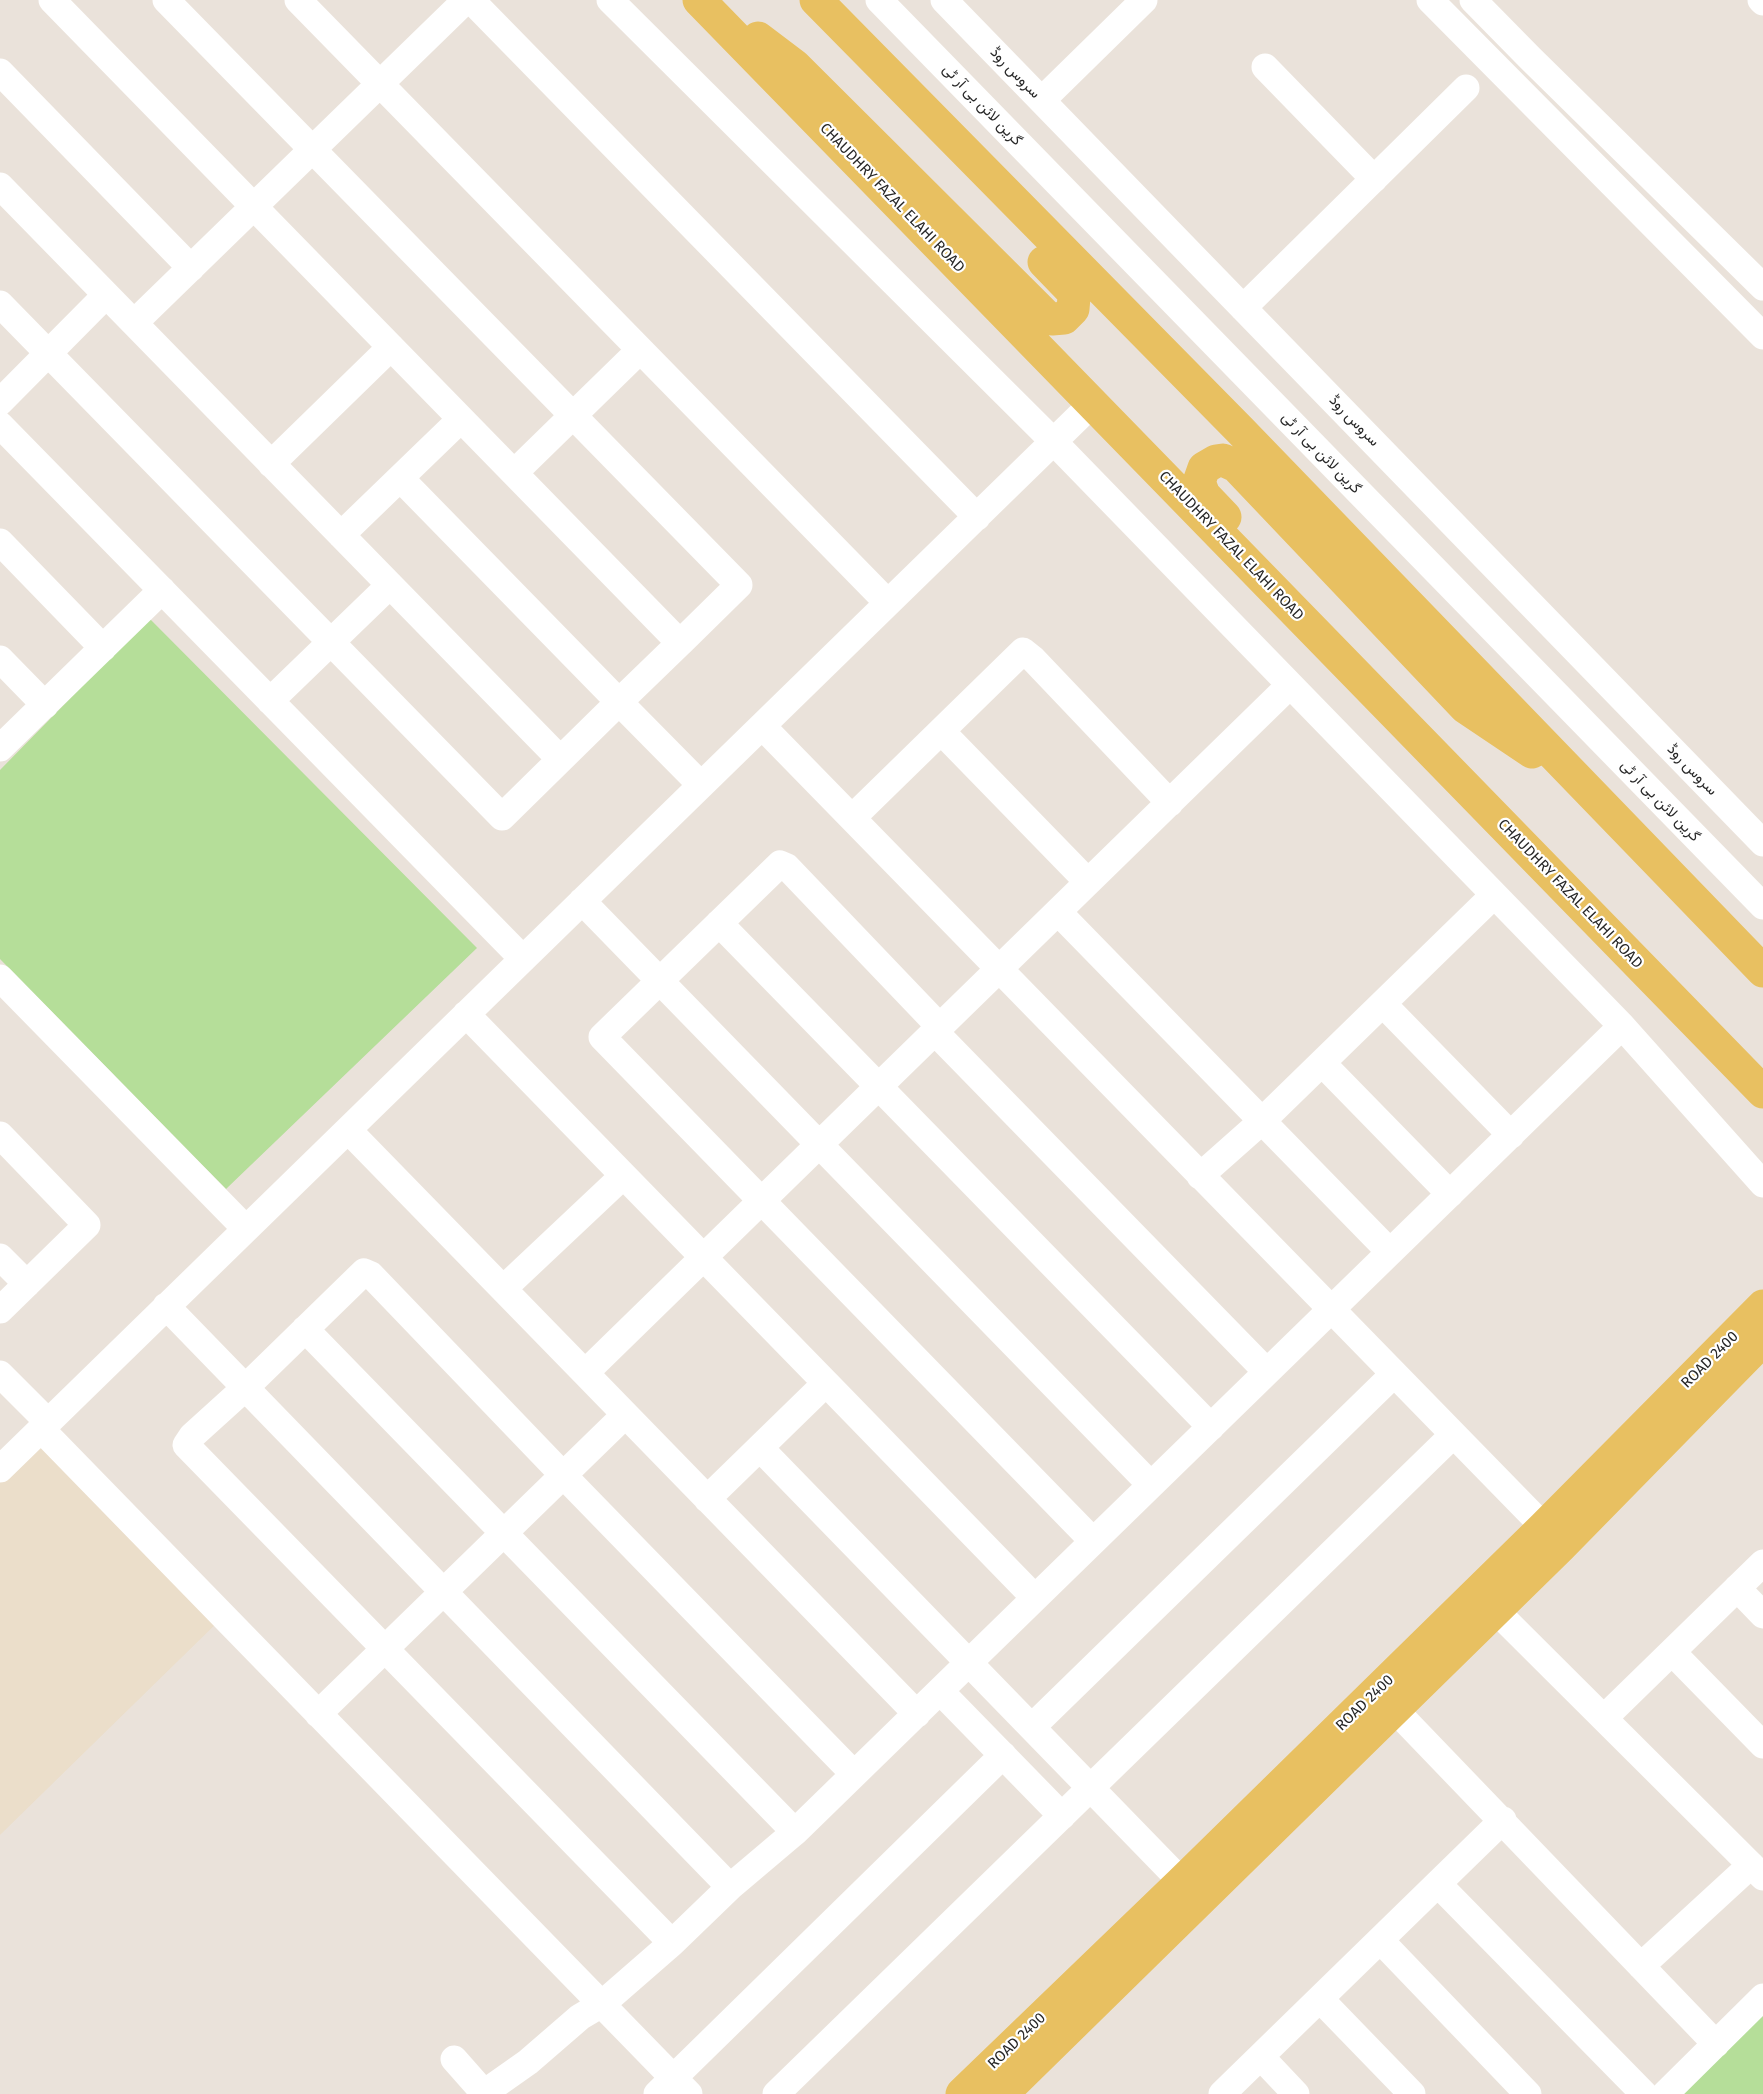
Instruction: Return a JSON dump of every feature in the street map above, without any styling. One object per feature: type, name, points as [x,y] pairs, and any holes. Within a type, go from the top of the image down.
[{"type":"main road","name":"CHAUDHRY FAZAL ELAHI ROAD","points":[[699,0],[1763,1092]]},
{"type":"main road","points":[[705,0],[795,66],[1047,316],[1059,319],[1070,314],[1075,303],[1072,291],[816,25],[800,0]]},
{"type":"main road","points":[[816,0],[1239,429],[1763,971]]},
{"type":"main road","points":[[1463,785],[1398,698],[1204,495],[1199,482],[1200,475],[1209,463],[1223,460],[1236,466],[1465,707],[1586,788]]},
{"type":"main road","name":"ROAD 2400","points":[[962,2094],[1545,1527],[1763,1306]]},
{"type":"main road","name":"ROAD 2400","points":[[1002,2094],[1495,1610],[1763,1340]]},
{"type":"street","points":[[52,0],[680,643]]},
{"type":"street","points":[[0,303],[502,817],[739,585],[166,0]]},
{"type":"street","points":[[298,0],[888,603]]},
{"type":"street","points":[[134,323],[466,0]]},
{"type":"street","points":[[471,0],[977,517]]},
{"type":"street","points":[[610,0],[1054,442],[1622,1026],[1763,1184]]},
{"type":"street","name":"گرین لائن بی آر ٹی","points":[[879,0],[1763,906]]},
{"type":"street","name":"سروس روڈ","points":[[944,0],[1761,838]]},
{"type":"street","points":[[1042,100],[1144,0]]},
{"type":"street","points":[[1430,0],[1763,336]]},
{"type":"street","points":[[1473,0],[1763,287]]},
{"type":"street","points":[[1265,67],[1374,179]]},
{"type":"street","points":[[0,72],[191,268]]},
{"type":"street","points":[[1243,308],[1466,88]]},
{"type":"street","points":[[0,186],[560,759]]},
{"type":"street","points":[[0,402],[106,295]]},
{"type":"street","points":[[271,464],[391,347]]},
{"type":"street","points":[[514,473],[640,350]]},
{"type":"street","points":[[0,1469],[1092,404]]},
{"type":"street","points":[[341,535],[461,419]]},
{"type":"street","points":[[0,425],[523,959]]},
{"type":"street","points":[[400,478],[701,785]]},
{"type":"street","points":[[0,542],[103,648]]},
{"type":"street","points":[[270,701],[390,585]]},
{"type":"street","points":[[0,748],[162,590]]},
{"type":"street","points":[[852,818],[1023,651],[1170,803]]},
{"type":"street","points":[[0,659],[45,705]]},
{"type":"street","points":[[585,1373],[1290,685]]},
{"type":"street","points":[[762,726],[1545,1527]]},
{"type":"street","points":[[941,731],[1088,882]]},
{"type":"street","points":[[1093,1541],[602,1037],[719,923],[780,864],[787,867],[937,1030],[1267,1372]]},
{"type":"street","points":[[1200,1176],[1262,1121],[1494,895]]},
{"type":"street","points":[[582,901],[1151,1485]]},
{"type":"street","points":[[1058,912],[1390,1252]]},
{"type":"street","points":[[719,923],[1211,1427]]},
{"type":"street","points":[[0,978],[246,1229]]},
{"type":"street","points":[[1383,1004],[1511,1135]]},
{"type":"street","points":[[466,1014],[1035,1598]]},
{"type":"street","points":[[454,2059],[484,2094],[528,2062],[580,2017],[602,2004],[672,1943],[730,1887],[795,1832],[1622,1026]]},
{"type":"street","points":[[1322,1063],[1450,1194]]},
{"type":"street","points":[[348,1130],[917,1713]]},
{"type":"street","points":[[0,1135],[87,1225],[0,1310]]},
{"type":"street","points":[[503,1290],[623,1176]]},
{"type":"street","points":[[0,1257],[27,1284]]},
{"type":"street","points":[[672,1943],[186,1445],[192,1436],[245,1388],[364,1272],[371,1275],[854,1774]]},
{"type":"street","points":[[166,1306],[730,1887]]},
{"type":"street","points":[[305,1329],[795,1832]]},
{"type":"street","points":[[0,1374],[44,1426],[318,1714],[602,2004],[673,2088],[1003,1755]]},
{"type":"street","points":[[1032,1727],[1394,1374]]},
{"type":"street","points":[[707,1499],[826,1383]]},
{"type":"street","points":[[318,1714],[625,1415]]},
{"type":"street","points":[[776,2094],[1453,1435]]},
{"type":"street","points":[[760,1448],[1182,1882]]},
{"type":"street","points":[[1604,1718],[1763,1563]]},
{"type":"street","points":[[1737,1588],[1763,1615]]},
{"type":"street","points":[[1495,1610],[1757,1871],[1641,1966]]},
{"type":"street","points":[[1672,1652],[1763,1745]]},
{"type":"street","points":[[940,1691],[1062,1816]]},
{"type":"street","points":[[1394,1709],[1716,2044]]},
{"type":"street","points":[[1222,2094],[1503,1820]]},
{"type":"street","points":[[1438,1884],[1644,2094]]},
{"type":"street","points":[[1380,1940],[1528,2094]]},
{"type":"street","points":[[1665,2094],[1763,1997]]},
{"type":"street","points":[[1320,1999],[1412,2094]]},
{"type":"street","points":[[1261,2057],[1296,2094]]},
{"type":"shaded area","points":[[41,1429],[223,1617],[0,1835],[0,1469]]},
{"type":"green space","points":[[149,618],[477,948],[226,1189],[0,959],[0,770]]},
{"type":"green space","points":[[1763,1998],[1763,2094],[1665,2094]]}]
